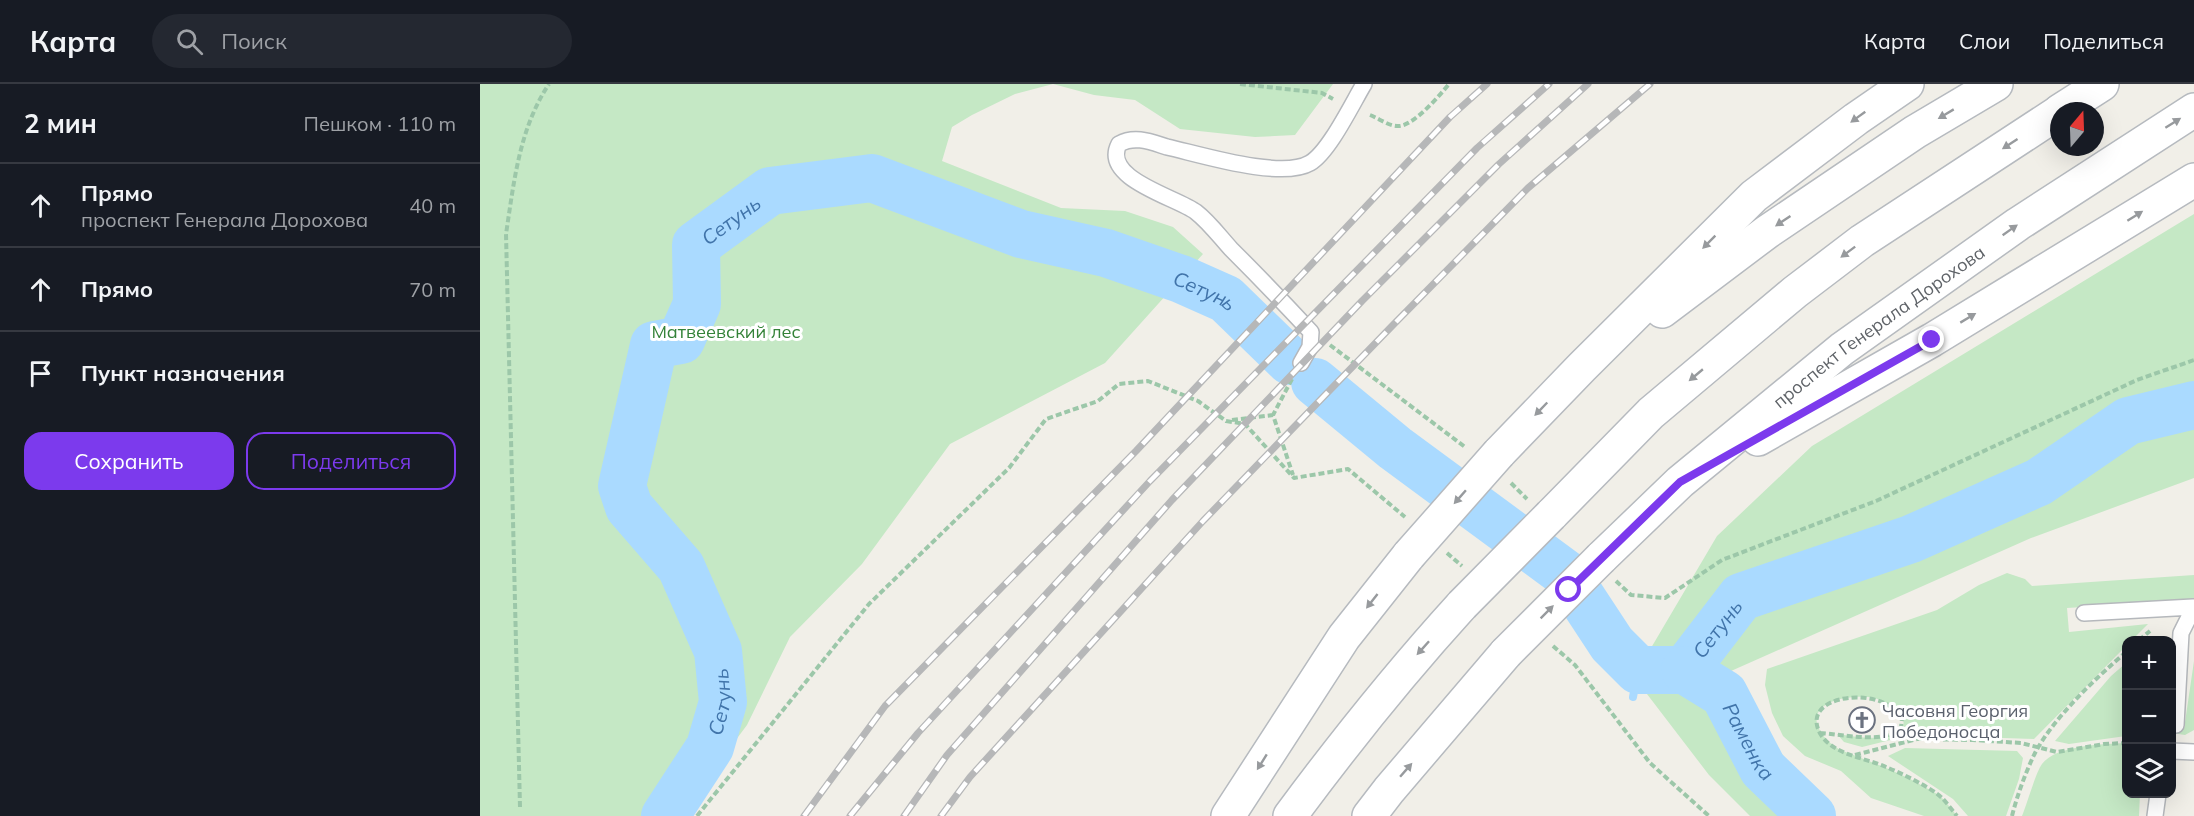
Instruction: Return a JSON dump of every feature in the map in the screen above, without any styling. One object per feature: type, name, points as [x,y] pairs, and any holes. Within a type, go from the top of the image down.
[{"type":"main road","points":[[1228,816],[1344,637],[1409,555],[1499,453],[1754,196],[1856,118],[1906,84]]},
{"type":"main road","points":[[1582,367],[1676,302],[1767,232],[1916,132],[1996,84]]},
{"type":"main road","points":[[2074,102],[2102,84]]},
{"type":"main road","name":"проспект Генерала Дорохова","points":[[1369,816],[1506,653],[1680,482],[1842,349],[1906,302],[2027,218],[2194,110]]},
{"type":"main road","points":[[1290,816],[1328,764],[1404,669],[1543,510],[1651,413],[1795,292],[1862,241],[2050,118]]},
{"type":"main road","points":[[1680,482],[1932,340],[2194,180]]},
{"type":"lane","points":[[1301,363],[1311,339],[1197,212],[1129,177],[1115,158],[1116,150],[1119,144],[1134,138],[1263,168],[1294,168],[1310,163],[1323,152],[1364,84]]},
{"type":"lane","points":[[2084,614],[2193,607],[2181,633],[2176,725]]},
{"type":"lane","points":[[2176,752],[2194,752]]},
{"type":"lane","points":[[2155,816],[2157,798]]},
{"type":"path","points":[[520,807],[506,234],[517,157],[541,96],[549,84]]},
{"type":"path","points":[[1311,339],[1466,448]]},
{"type":"path","points":[[1665,598],[1722,560],[1876,501],[2137,380],[2194,360]]},
{"type":"path","points":[[1294,478],[1273,416],[1301,363]]},
{"type":"path","points":[[697,816],[869,604],[1009,468],[1046,419],[1098,401]]},
{"type":"path","points":[[1226,421],[1273,416]]},
{"type":"path","points":[[1511,483],[1543,510]]},
{"type":"path","points":[[2012,816],[2034,755],[2051,729],[2104,672],[2122,656]]},
{"type":"path","points":[[1820,733],[1888,736],[1898,732],[1903,723],[1893,706],[1869,697],[1851,698],[1824,705],[1817,719],[1820,733],[1836,748],[1898,772],[1941,796],[1957,816]]},
{"type":"path","points":[[1854,755],[1917,739],[1973,740],[2040,747],[2057,752],[2122,743]]},
{"type":"green space","name":"Матвеевский лес","points":[[480,84],[1053,84],[1015,94],[952,127],[942,161],[1061,208],[1125,211],[1173,227],[1203,254],[1105,363],[950,444],[862,564],[790,637],[747,725],[679,816],[480,816]]},
{"type":"green space","points":[[1053,84],[1333,84],[1295,135],[1255,137],[1180,129],[1135,100],[1094,95]]},
{"type":"green space","points":[[2194,214],[2194,478],[2031,538],[1722,675],[1817,800],[1809,816],[1750,816],[1709,775],[1637,681],[1638,670],[1717,536],[1812,446]]},
{"type":"green space","points":[[2007,573],[2025,579],[2032,586],[2194,575],[2194,600],[2067,608],[2069,632],[2148,624],[2136,636],[2122,636],[2122,650],[2034,739],[1911,735],[1862,747],[1844,742],[1837,734],[1872,738],[1891,735],[1900,730],[1903,724],[1903,718],[1892,706],[1875,698],[1845,698],[1833,701],[1818,712],[1818,725],[1831,744],[1935,793],[1957,816],[1924,816],[1871,798],[1841,771],[1805,756],[1783,736],[1772,713],[1765,685],[1767,669],[1937,610],[1979,585]]},
{"type":"green space","points":[[2194,661],[2194,730],[2185,735],[2176,734],[2176,729],[2184,729]]},
{"type":"green space","points":[[2122,666],[2122,737],[2069,744],[2055,741],[2111,676]]},
{"type":"green space","points":[[2122,743],[2122,798],[2140,798],[2139,816],[2022,816],[2040,768],[2049,758],[2069,749]]},
{"type":"green space","points":[[1905,748],[2017,751],[2023,758],[2019,779],[2006,816],[1968,816],[1953,799],[1888,756]]},
{"type":"waterway","name":"Сетунь","points":[[665,816],[710,747],[723,702],[718,651],[681,567],[629,507],[622,486],[654,345],[681,340],[697,304],[696,245],[770,191],[872,178],[1021,234],[1106,253],[1181,279],[1226,299],[1290,361]]},
{"type":"waterway","name":"Сетунь","points":[[1315,382],[1395,448],[1566,574],[1612,644],[1638,670],[1685,670],[1741,597],[1911,539],[2039,482],[2128,421],[2194,405]]},
{"type":"waterway","points":[[1633,697],[1638,670]]},
{"type":"waterway","name":"Раменка","points":[[1685,670],[1724,694],[1763,769],[1812,816]]},
{"type":"railway","points":[[804,816],[885,706],[1136,451],[1450,117],[1487,84]]},
{"type":"railway","points":[[850,816],[918,733],[1150,481],[1477,148],[1549,84]]},
{"type":"railway","points":[[904,816],[947,755],[1172,500],[1362,301],[1499,164],[1588,84]]},
{"type":"railway","points":[[941,816],[970,777],[1203,521],[1528,188],[1650,84]]},
{"type":"place","name":"Часовня Георгия Победоносца","points":[[1862,720]]},
{"type":"route","points":[[1569,590],[1680,482],[1932,340]]}]
